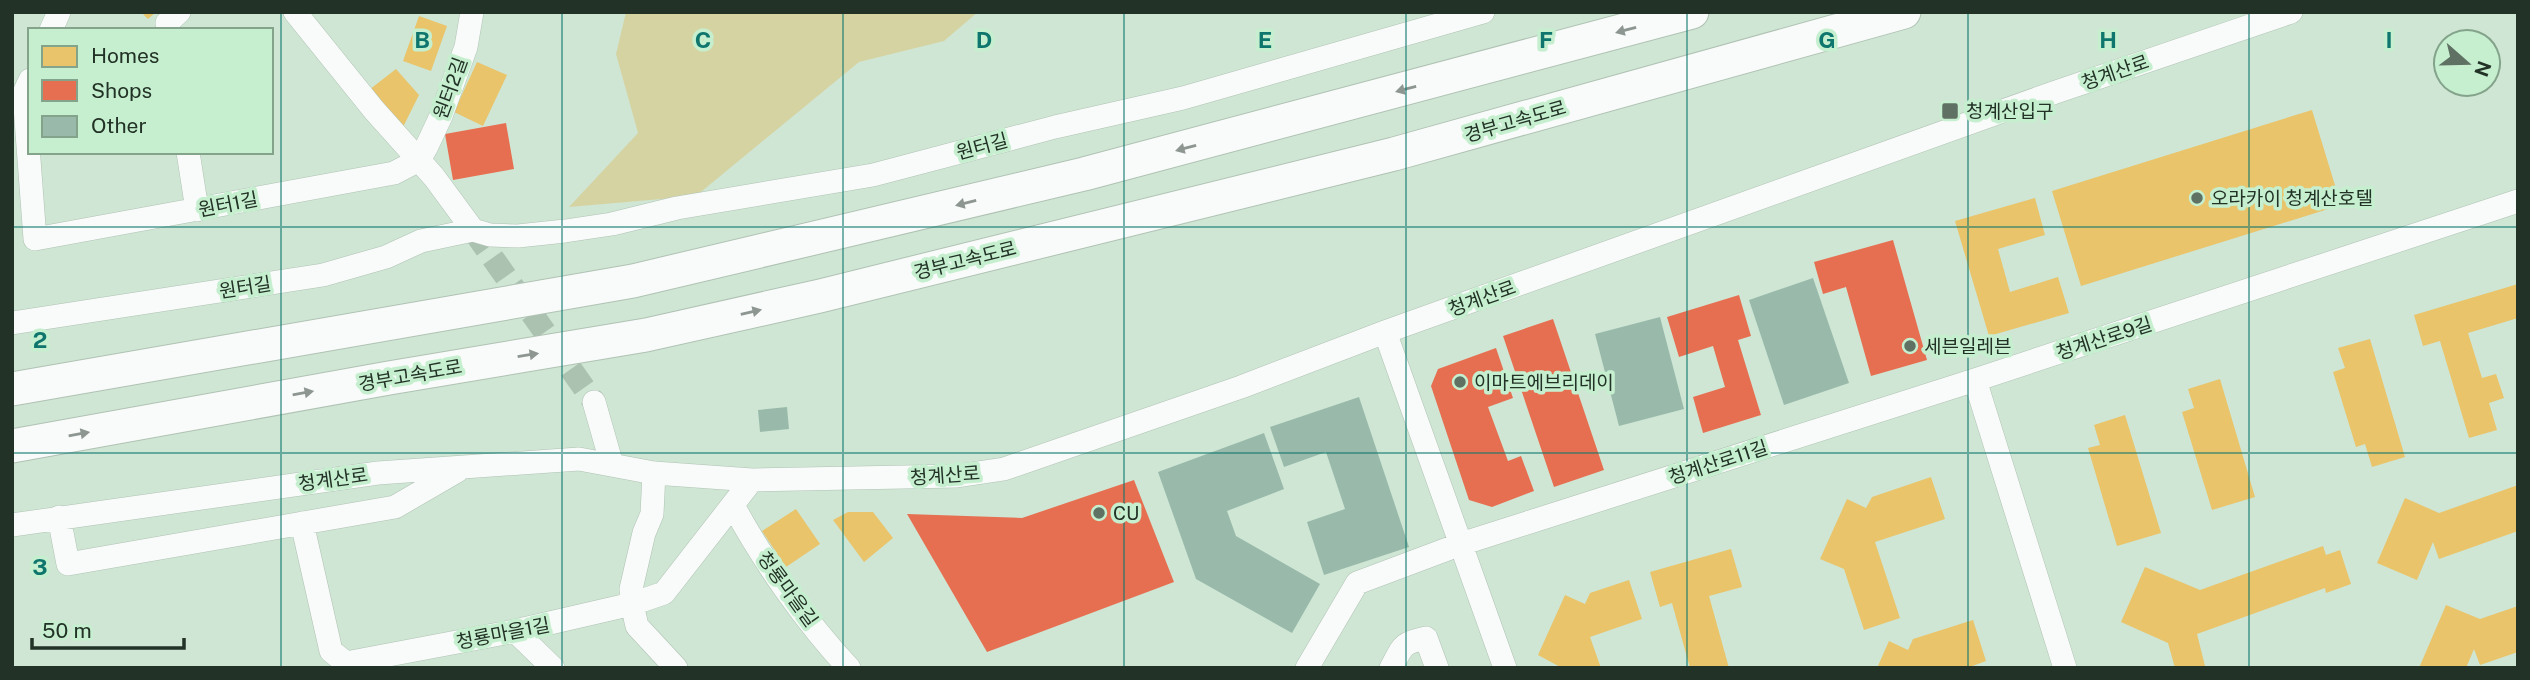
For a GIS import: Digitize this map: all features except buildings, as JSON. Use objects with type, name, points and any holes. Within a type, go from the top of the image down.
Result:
[{"type":"highway","points":[[12,389],[633,281],[1084,174],[1692,12]]},
{"type":"highway","name":"경부고속도로","points":[[12,446],[376,380],[646,335],[820,296],[1394,155],[1904,12]]},
{"type":"street","points":[[52,28],[59,12]]},
{"type":"street","points":[[168,28],[167,23],[179,12]]},
{"type":"street","points":[[295,12],[374,110],[434,177],[473,230]]},
{"type":"street","name":"원터2길","points":[[419,160],[441,116],[466,47],[472,12]]},
{"type":"street","name":"원터길","points":[[12,323],[323,275],[386,257],[421,241],[473,230],[518,236],[565,231],[612,224],[677,208],[873,175],[1055,127],[1183,98],[1483,12]]},
{"type":"street","name":"청계산로","points":[[12,525],[378,473],[579,459],[654,473],[752,480],[957,476],[1004,469],[1241,387],[1385,332],[2043,96],[2291,12]]},
{"type":"street","name":"원터1길","points":[[28,84],[24,93],[28,146]]},
{"type":"street","name":"원터1길","points":[[29,154],[35,239],[394,173],[419,160]]},
{"type":"street","points":[[188,154],[197,209]]},
{"type":"street","name":"청계산로9길","points":[[1975,380],[2518,201]]},
{"type":"street","points":[[1385,332],[1505,668]]},
{"type":"street","points":[[1975,380],[2065,668]]},
{"type":"street","name":"청계산로11길","points":[[1307,668],[1357,583],[1461,544],[1975,380]]},
{"type":"street","points":[[594,402],[612,465]]},
{"type":"street","points":[[59,517],[68,564],[395,507],[462,468]]},
{"type":"street","points":[[654,473],[652,514],[644,533],[633,578],[632,604],[637,626],[676,668]]},
{"type":"street","name":"청룡마을1길","points":[[302,523],[331,651],[346,663],[516,631],[632,604],[664,593],[752,480]]},
{"type":"street","name":"청룡마을길","points":[[733,505],[747,531],[792,595],[849,668]]},
{"type":"street","points":[[516,631],[553,668]]},
{"type":"street","points":[[1391,668],[1408,642],[1426,638],[1437,668]]},
{"type":"shaded area","points":[[626,12],[978,12],[944,41],[859,62],[696,196],[569,207],[638,133],[616,54]]},
{"type":"tunnel","points":[[473,230],[594,402]]},
{"type":"place","name":"청계산입구","points":[[1950,111]]},
{"type":"place","name":"오라카이 청계산호텔","points":[[2197,198]]},
{"type":"place","name":"세븐일레븐","points":[[1910,346]]},
{"type":"place","name":"이마트에브리데이","points":[[1460,382]]},
{"type":"place","name":"CU","points":[[1099,513]]}]
